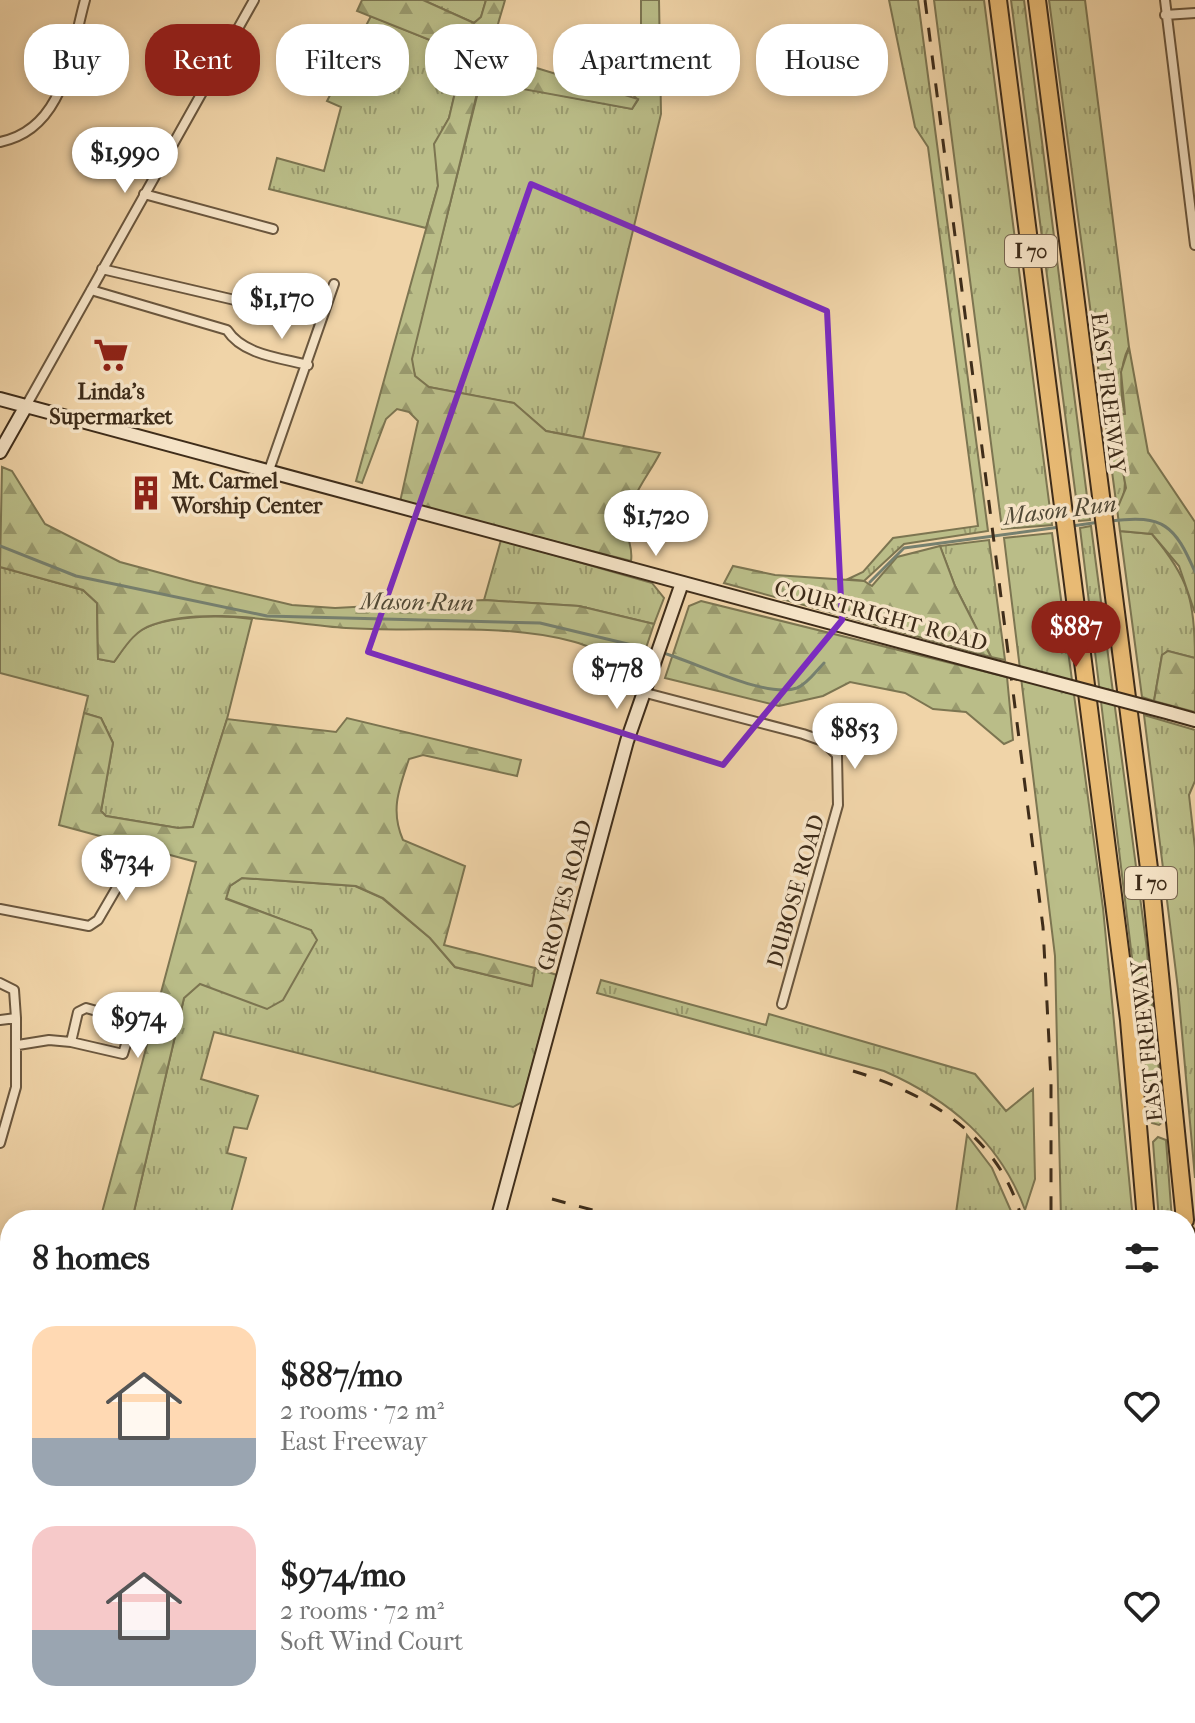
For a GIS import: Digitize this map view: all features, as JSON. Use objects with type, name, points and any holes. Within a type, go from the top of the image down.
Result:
[{"type":"highway","name":"EAST FREEWAY","points":[[998,0],[1129,1020],[1145,1210]]},
{"type":"highway","name":"EAST FREEWAY","points":[[1037,0],[1150,876],[1184,1210]]},
{"type":"street","points":[[4,141],[46,118],[58,97],[85,0]]},
{"type":"street","points":[[0,452],[254,0]]},
{"type":"street","points":[[1165,0],[1195,245]]},
{"type":"street","points":[[1165,15],[1195,13]]},
{"type":"street","points":[[144,194],[273,229]]},
{"type":"street","points":[[102,269],[239,301]]},
{"type":"street","points":[[268,473],[334,284]]},
{"type":"street","points":[[91,290],[227,330],[234,341],[248,349],[308,365]]},
{"type":"street","name":"COURTRIGHT ROAD","points":[[0,399],[1195,720]]},
{"type":"street","name":"GROVES ROAD","points":[[500,1210],[642,692],[682,583]]},
{"type":"street","name":"DUBOSE ROAD","points":[[642,692],[803,734],[823,741],[837,755],[838,805],[782,1004]]},
{"type":"street","points":[[0,909],[89,926],[98,920],[137,853]]},
{"type":"street","points":[[0,983],[14,990],[18,1045],[16,1087],[0,1143]]},
{"type":"street","points":[[18,1045],[49,1040],[71,1042],[119,1055],[125,1051],[131,1024],[125,1018],[86,1008],[78,1012],[71,1042]]},
{"type":"street","points":[[0,1020],[16,1018]]},
{"type":"highlighted area","points":[[531,184],[827,311],[842,620],[723,765],[368,652]]},
{"type":"green space","points":[[362,0],[423,0],[474,23],[481,17],[486,0],[505,0],[498,24],[425,24],[425,38],[409,32],[409,24],[390,24],[357,11]]},
{"type":"green space","points":[[423,0],[486,0],[481,17],[474,23]]},
{"type":"green space","points":[[641,0],[659,0],[659,24],[641,24]]},
{"type":"green space","points":[[889,0],[918,0],[988,531],[904,544],[864,581],[848,579],[863,572],[893,538],[978,526],[928,147],[915,127]]},
{"type":"green space","points":[[934,0],[984,0],[1052,525],[1002,529]]},
{"type":"green space","points":[[1011,0],[1024,0],[1090,520],[1079,521]]},
{"type":"green space","points":[[1049,0],[1085,0],[1129,347],[1121,380],[1125,414],[1118,415],[1117,427],[1125,487],[1117,509]]},
{"type":"green space","points":[[371,16],[391,24],[367,24]]},
{"type":"green space","points":[[409,31],[425,38],[425,96],[454,96],[449,118],[435,144],[438,186],[426,228],[269,189],[277,158],[324,171],[341,107],[327,101],[330,96],[409,96]]},
{"type":"green space","points":[[537,68],[553,73],[553,94],[537,92]]},
{"type":"green space","points":[[537,91],[632,109],[638,100],[634,96],[661,96],[661,114],[583,438],[546,431],[513,403],[428,387],[415,376],[411,359],[477,96],[537,96]]},
{"type":"green space","points":[[454,96],[476,96],[412,359],[415,376],[429,387],[514,403],[546,431],[660,453],[630,509],[627,530],[631,561],[400,502],[418,421],[409,412],[397,409],[386,419],[362,483],[356,481],[438,186],[434,144],[449,118]]},
{"type":"green space","points":[[561,96],[628,96],[638,99],[632,109]]},
{"type":"green space","points":[[1129,347],[1148,452],[1195,522],[1195,613],[1179,566],[1152,534],[1120,531],[1117,509],[1126,488],[1115,431],[1117,415],[1125,414],[1121,372]]},
{"type":"green space","points":[[2,467],[12,471],[45,524],[120,562],[194,582],[292,605],[335,608],[484,600],[579,606],[654,624],[640,666],[588,646],[543,635],[487,630],[346,628],[222,616],[197,616],[152,625],[135,635],[114,662],[98,659],[97,603],[83,590],[0,567]]},
{"type":"green space","points":[[1091,526],[1146,942],[1164,1121],[1159,1125],[1152,1123],[1080,528]]},
{"type":"green space","points":[[1120,531],[1152,534],[1182,578],[1191,605],[1195,658],[1168,651],[1162,655],[1154,701],[1142,697]]},
{"type":"green space","points":[[1052,533],[1103,908],[1132,1210],[1061,1210],[1055,956],[1004,538]]},
{"type":"green space","points":[[501,540],[652,583],[664,598],[654,624],[579,606],[484,600]]},
{"type":"green space","points":[[989,540],[1005,660],[991,657],[955,586],[940,546]]},
{"type":"green space","points":[[940,546],[955,586],[991,657],[724,583],[733,566],[775,575],[864,581],[872,586],[897,557]]},
{"type":"green space","points":[[0,567],[83,590],[97,603],[98,659],[114,662],[133,636],[157,624],[207,617],[252,619],[227,719],[193,827],[178,828],[106,816],[101,811],[113,743],[101,718],[84,713],[88,696],[0,673]]},
{"type":"green space","points":[[701,601],[1007,677],[1013,740],[1004,744],[966,712],[933,709],[905,693],[850,682],[823,696],[779,706],[665,678],[689,606]]},
{"type":"green space","points":[[1168,651],[1195,658],[1195,712],[1154,701],[1162,655]]},
{"type":"green space","points":[[84,713],[101,718],[113,743],[101,811],[106,816],[178,828],[193,827],[227,719],[336,732],[347,718],[521,760],[517,776],[423,755],[409,759],[399,790],[397,819],[403,840],[465,866],[444,945],[535,968],[532,986],[455,967],[430,938],[383,898],[356,886],[242,878],[230,886],[226,899],[311,930],[317,940],[283,1000],[267,1009],[200,984],[184,998],[134,1210],[103,1210],[196,862],[59,825]]},
{"type":"green space","points":[[1144,715],[1195,730],[1195,781],[1189,795],[1195,848],[1195,1178],[1178,989]]},
{"type":"green space","points":[[242,878],[355,886],[382,898],[430,938],[455,967],[531,986],[535,968],[557,975],[522,1102],[513,1107],[214,1032],[201,1079],[258,1096],[247,1129],[234,1127],[227,1153],[246,1158],[232,1210],[134,1210],[184,998],[199,984],[310,930],[225,898],[230,886]]},
{"type":"green space","points":[[601,980],[766,1025],[769,1014],[975,1074],[1006,1111],[1033,1089],[1035,1179],[1025,1210],[1002,1164],[987,1144],[951,1110],[908,1083],[884,1071],[597,993]]},
{"type":"green space","points":[[967,1135],[992,1168],[1011,1210],[956,1210]]},
{"type":"green space","points":[[1158,1137],[1166,1140],[1171,1210],[1158,1210],[1153,1142]]},
{"type":"waterway","name":"Mason Run","points":[[1111,521],[1144,520],[1165,527],[1181,544],[1195,572]]},
{"type":"waterway","name":"Mason Run","points":[[1072,526],[1100,522]]},
{"type":"waterway","name":"Mason Run","points":[[870,582],[904,548],[1060,527]]},
{"type":"waterway","name":"Mason Run","points":[[0,546],[76,576],[267,616],[540,623],[653,650]]},
{"type":"waterway","name":"Mason Run","points":[[660,652],[749,684],[783,690],[801,686],[824,663]]},
{"type":"railway","points":[[925,0],[1043,927],[1051,1080],[1051,1210]]},
{"type":"railway","points":[[853,1071],[909,1092],[958,1123],[979,1142],[997,1165],[1019,1210]]},
{"type":"railway","points":[[552,1199],[592,1210]]},
{"type":"place","name":"Linda's Supermarket","points":[[111,355]]},
{"type":"place","name":"Mt. Carmel Worship Center","points":[[146,493]]}]
